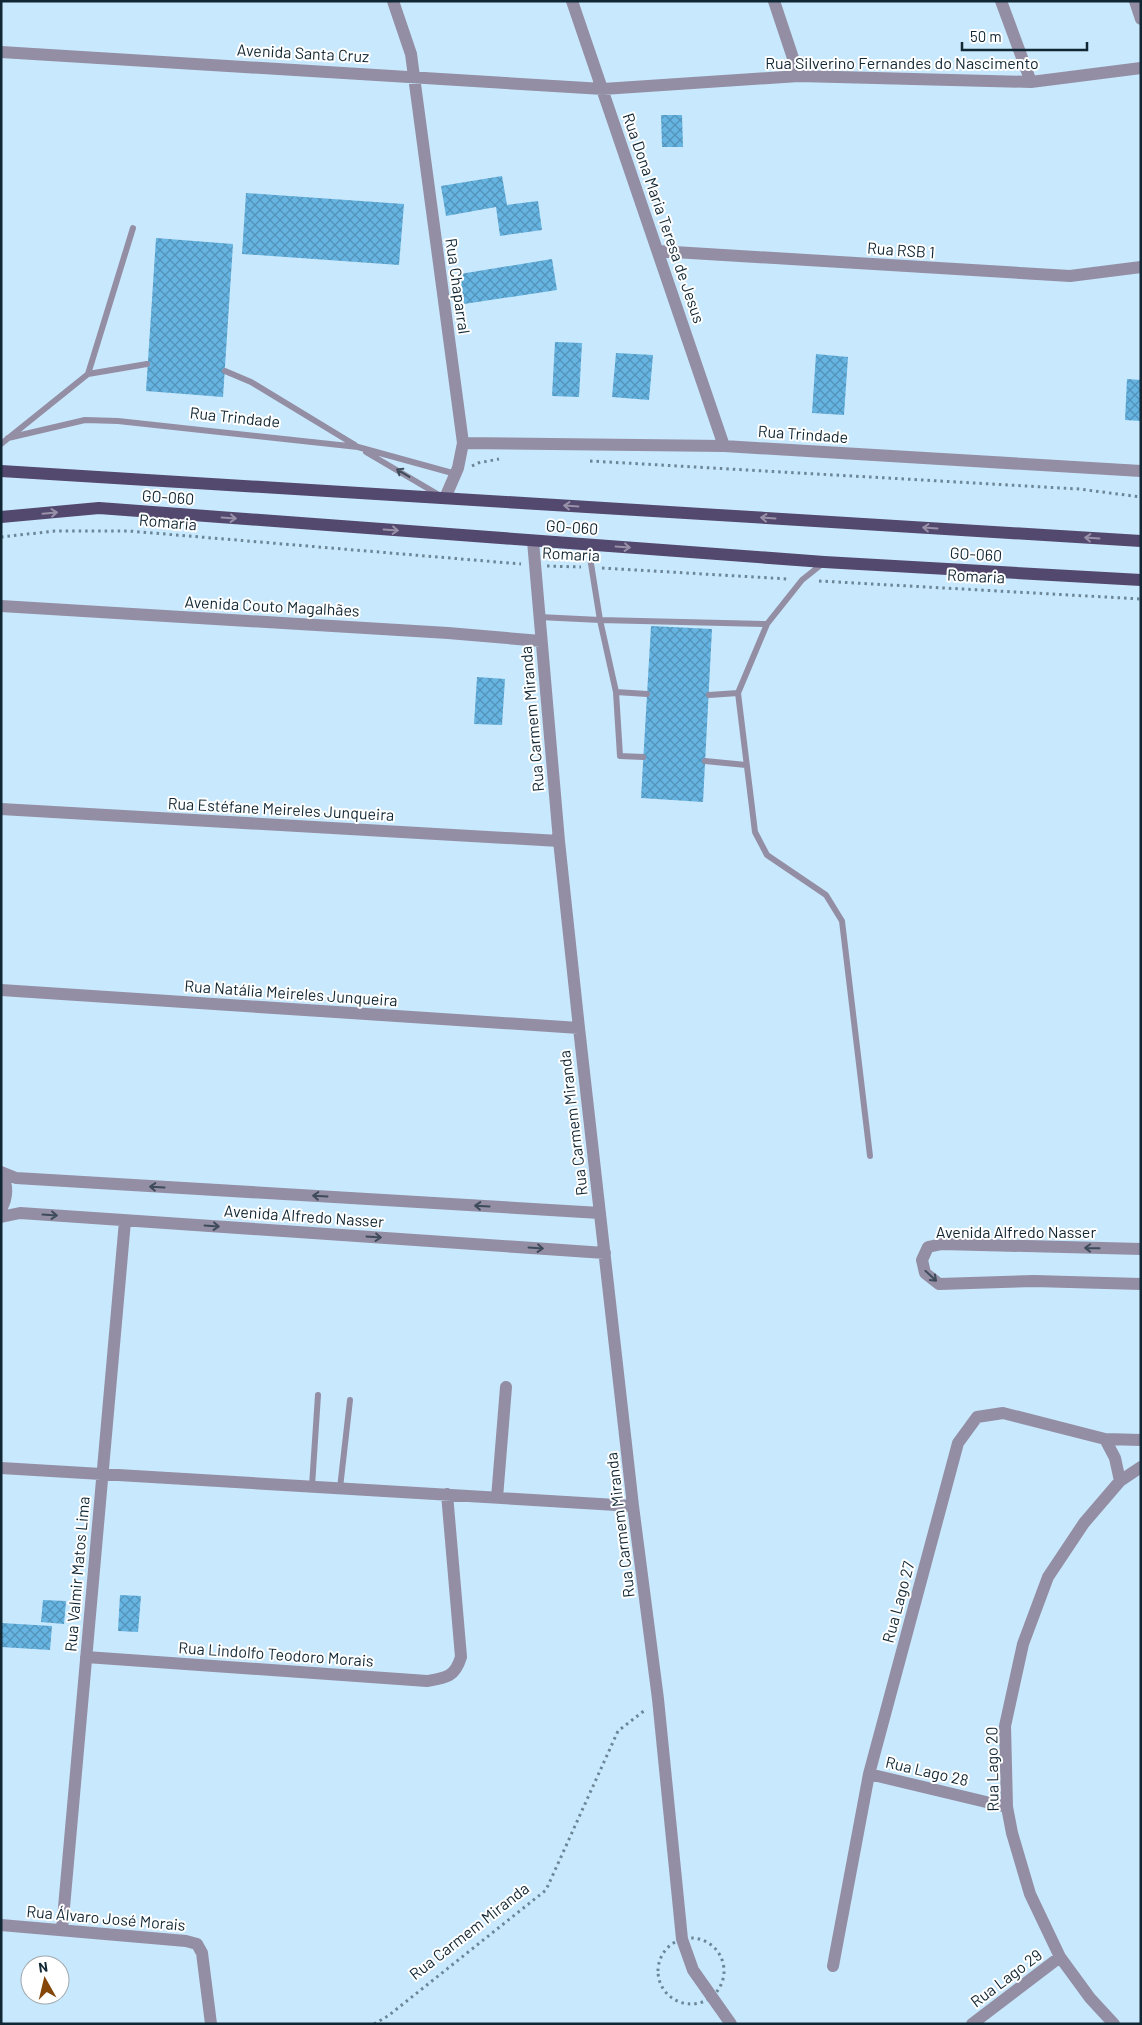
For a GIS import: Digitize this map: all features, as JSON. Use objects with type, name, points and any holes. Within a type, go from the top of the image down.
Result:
[{"type":"main road","name":"GO-060","points":[[1,471],[1141,541]]},
{"type":"main road","name":"GO-060","points":[[1,517],[99,508],[824,562],[1141,580]]},
{"type":"street","name":"Rua Chaparral","points":[[393,1],[411,54],[463,443],[456,474],[445,498]]},
{"type":"street","name":"Rua Dona Maria Teresa de Jesus","points":[[572,1],[724,446]]},
{"type":"street","points":[[774,1],[799,76]]},
{"type":"street","points":[[1001,1],[1031,82]]},
{"type":"street","points":[[1135,1],[1141,18]]},
{"type":"street","name":"Avenida Santa Cruz","points":[[1,52],[603,89]]},
{"type":"street","name":"Rua Silverino Fernandes do Nascimento","points":[[603,89],[799,76],[1031,82],[1141,68]]},
{"type":"street","name":"Rua RSB 1","points":[[658,251],[1070,276],[1141,267]]},
{"type":"street","name":"Rua Trindade","points":[[463,443],[724,446],[1141,471]]},
{"type":"street","name":"Rua Carmem Miranda","points":[[533,541],[559,841],[633,1506],[658,1699],[682,1939],[693,1970],[731,2024]]},
{"type":"street","name":"Avenida Couto Magalhães","points":[[1,606],[448,633],[541,641]]},
{"type":"street","name":"Rua Estéfane Meireles Junqueira","points":[[1,809],[559,841]]},
{"type":"street","name":"Rua Natália Meireles Junqueira","points":[[1,990],[579,1028]]},
{"type":"street","points":[[1,1172],[7,1188],[6,1201],[1,1209]]},
{"type":"street","name":"Avenida Alfredo Nasser","points":[[1,1172],[16,1178],[600,1213]]},
{"type":"street","name":"Avenida Alfredo Nasser","points":[[1,1217],[20,1213],[605,1253]]},
{"type":"street","name":"Rua Valmir Matos Lima","points":[[62,1930],[125,1220]]},
{"type":"street","name":"Avenida Alfredo Nasser","points":[[1141,1249],[942,1244],[928,1248],[922,1260],[925,1273],[939,1284],[1034,1281],[1141,1284]]},
{"type":"street","points":[[497,1498],[506,1387]]},
{"type":"street","name":"Rua Lago 27","points":[[833,1966],[869,1774],[958,1443],[977,1417],[1003,1413],[1105,1439],[1141,1440]]},
{"type":"street","points":[[1105,1439],[1114,1458],[1120,1481]]},
{"type":"street","name":"Rua Lago 20","points":[[1114,2024],[1090,1998],[1060,1958],[1030,1894],[1012,1834],[1007,1807],[1005,1726],[1023,1644],[1048,1577],[1084,1523],[1120,1481],[1141,1466]]},
{"type":"street","points":[[1,1468],[633,1506]]},
{"type":"street","name":"Rua Lindolfo Teodoro Morais","points":[[86,1657],[427,1682],[452,1675],[458,1667],[461,1657],[447,1494]]},
{"type":"street","name":"Rua Lago 28","points":[[869,1774],[1007,1807]]},
{"type":"street","name":"Rua Álvaro José Morais","points":[[1,1925],[186,1941],[196,1944],[202,1953],[211,2024]]},
{"type":"street","name":"Rua Lago 29","points":[[972,2024],[1060,1958]]},
{"type":"lane","points":[[88,374],[133,228]]},
{"type":"lane","points":[[1,444],[88,374],[147,364]]},
{"type":"lane","points":[[225,371],[251,382],[445,498]]},
{"type":"lane","name":"Rua Trindade","points":[[8,438],[85,420],[118,420],[358,447],[456,474]]},
{"type":"lane","points":[[588,545],[600,620],[616,692],[620,756],[643,757]]},
{"type":"lane","points":[[824,562],[802,580],[767,624],[738,693],[755,832],[766,855],[826,895],[842,921],[870,1156]]},
{"type":"lane","points":[[539,617],[767,624]]},
{"type":"lane","points":[[616,692],[647,694]]},
{"type":"lane","points":[[709,695],[738,693]]},
{"type":"lane","points":[[705,761],[746,765]]},
{"type":"lane","points":[[312,1486],[318,1395]]},
{"type":"lane","points":[[340,1488],[350,1400]]},
{"type":"path","points":[[456,474],[478,463],[506,458]]},
{"type":"path","points":[[581,460],[1079,489],[1141,497]]},
{"type":"path","name":"Romaria","points":[[1,536],[55,531],[129,531],[535,565],[1141,598]]},
{"type":"path","name":"Rua Carmem Miranda","points":[[374,2024],[388,2016],[546,1890],[618,1731],[658,1699]]},
{"type":"path","points":[[696,1938],[712,1945],[720,1953],[724,1970],[723,1981],[711,1997],[701,2002],[691,2004],[680,2002],[666,1992],[660,1980],[658,1969],[662,1954],[671,1944],[682,1939],[696,1938]]},
{"type":"building","points":[[661,115],[682,115],[683,147],[662,147]]},
{"type":"building","points":[[502,176],[507,205],[538,201],[542,230],[500,236],[496,207],[446,216],[441,186]]},
{"type":"building","points":[[246,193],[404,204],[399,265],[242,254]]},
{"type":"building","points":[[156,238],[233,244],[223,397],[146,391]]},
{"type":"building","points":[[552,259],[557,290],[464,304],[460,274]]},
{"type":"building","points":[[555,342],[582,343],[579,397],[552,396]]},
{"type":"building","points":[[616,353],[653,355],[649,400],[612,397]]},
{"type":"building","points":[[816,354],[848,357],[844,415],[812,413]]},
{"type":"building","points":[[1127,379],[1141,380],[1141,421],[1125,420]]},
{"type":"building","points":[[651,626],[712,629],[703,802],[641,798]]},
{"type":"building","points":[[477,677],[505,679],[502,725],[474,724]]},
{"type":"building","points":[[120,1595],[141,1596],[138,1632],[118,1631]]},
{"type":"building","points":[[43,1600],[66,1601],[64,1624],[41,1622]]},
{"type":"building","points":[[1,1623],[52,1626],[50,1650],[1,1647]]}]
